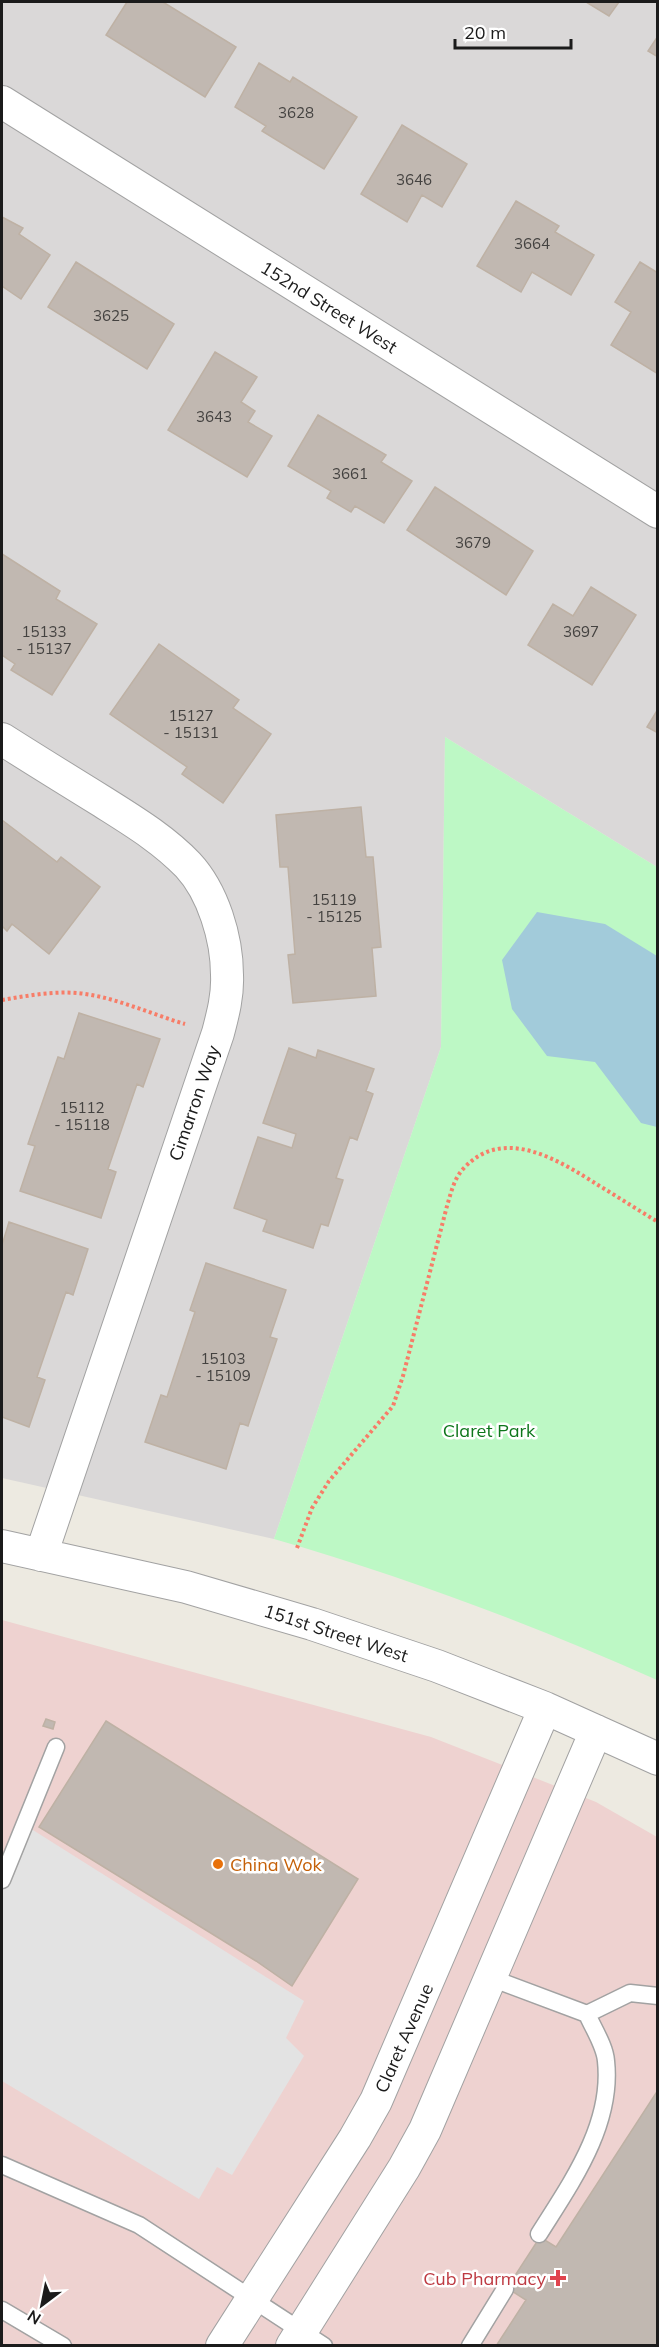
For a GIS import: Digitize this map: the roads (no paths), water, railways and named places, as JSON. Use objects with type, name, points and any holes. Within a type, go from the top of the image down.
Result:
[{"type":"street","name":"152nd Street West","points":[[2,102],[657,512]]},
{"type":"street","name":"Cimarron Way","points":[[2,740],[144,828],[189,866],[205,890],[217,918],[225,946],[227,984],[218,1034],[41,1555]]},
{"type":"street","name":"151st Street West","points":[[2,1546],[186,1587],[312,1624],[437,1666],[545,1708],[657,1759]]},
{"type":"street","name":"Claret Avenue","points":[[222,2346],[355,2138],[376,2101],[545,1708]]},
{"type":"street","points":[[306,2341],[425,2130],[596,1731]]},
{"type":"lane","points":[[2,1880],[56,1747]]},
{"type":"lane","points":[[491,1978],[587,2014],[630,1993],[657,1996]]},
{"type":"lane","points":[[539,2234],[577,2173],[604,2108],[606,2060],[587,2014]]},
{"type":"lane","points":[[2,2165],[139,2225],[250,2299],[306,2341]]},
{"type":"lane","points":[[470,2346],[505,2289]]},
{"type":"lane","points":[[2,2310],[63,2346]]},
{"type":"water","points":[[537,912],[605,924],[657,956],[657,1127],[641,1123],[595,1062],[547,1056],[512,1009],[502,960]]},
{"type":"place","name":"China Wok","points":[[218,1864]]},
{"type":"place","name":"Cub Pharmacy","points":[[558,2278]]},
{"type":"park label","name":"Claret Park","points":[[489,1430]]}]
